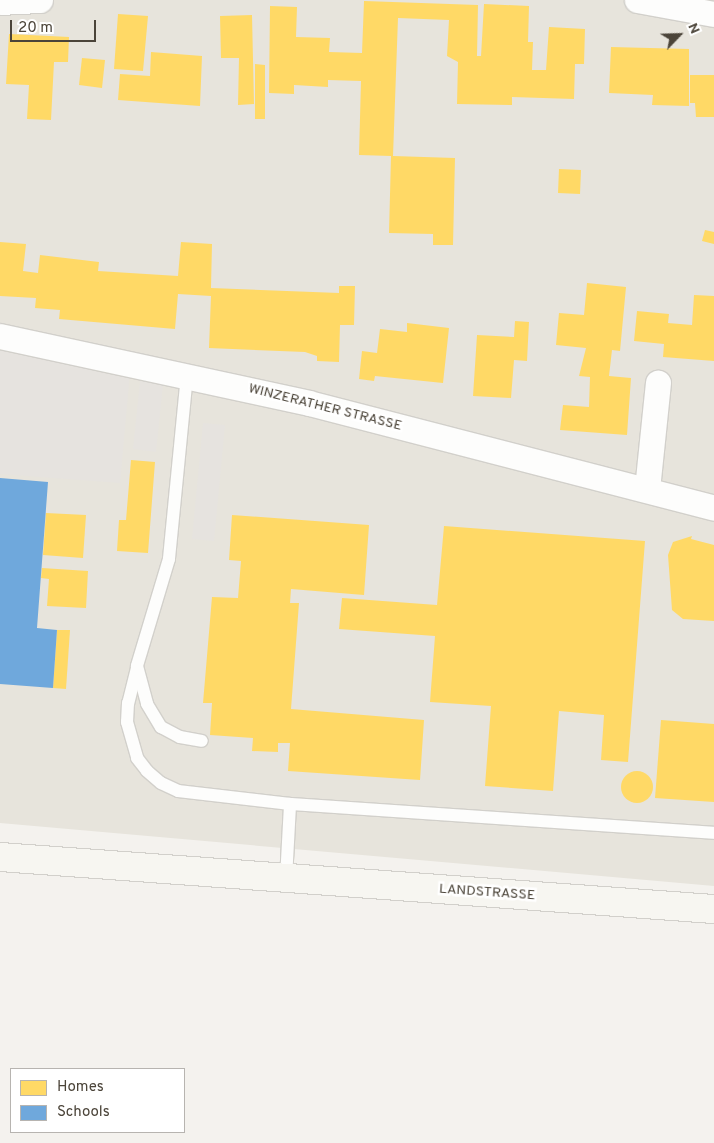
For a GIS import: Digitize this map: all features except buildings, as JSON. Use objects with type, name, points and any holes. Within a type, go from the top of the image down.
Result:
[{"type":"street","points":[[0,2],[40,0]]},
{"type":"street","points":[[638,0],[714,14]]},
{"type":"street","name":"WINZERATHER STRASSE","points":[[0,336],[187,375],[647,489],[714,508]]},
{"type":"street","points":[[647,489],[658,383]]},
{"type":"street","name":"LANDSTRASSE","points":[[0,858],[714,910]]},
{"type":"lane","points":[[187,375],[169,559],[128,703],[127,722],[137,758],[147,771],[161,783],[178,791],[290,804],[714,833]]},
{"type":"lane","points":[[137,666],[147,704],[161,727],[180,737],[202,741]]},
{"type":"lane","points":[[273,878],[290,804]]},
{"type":"shaded area","points":[[0,0],[714,0],[714,886],[0,823]]},
{"type":"shaded area","points":[[0,350],[130,372],[120,483],[0,474]]},
{"type":"shaded area","points":[[141,372],[164,375],[156,452],[133,449]]},
{"type":"shaded area","points":[[203,423],[225,425],[214,541],[192,539]]}]
